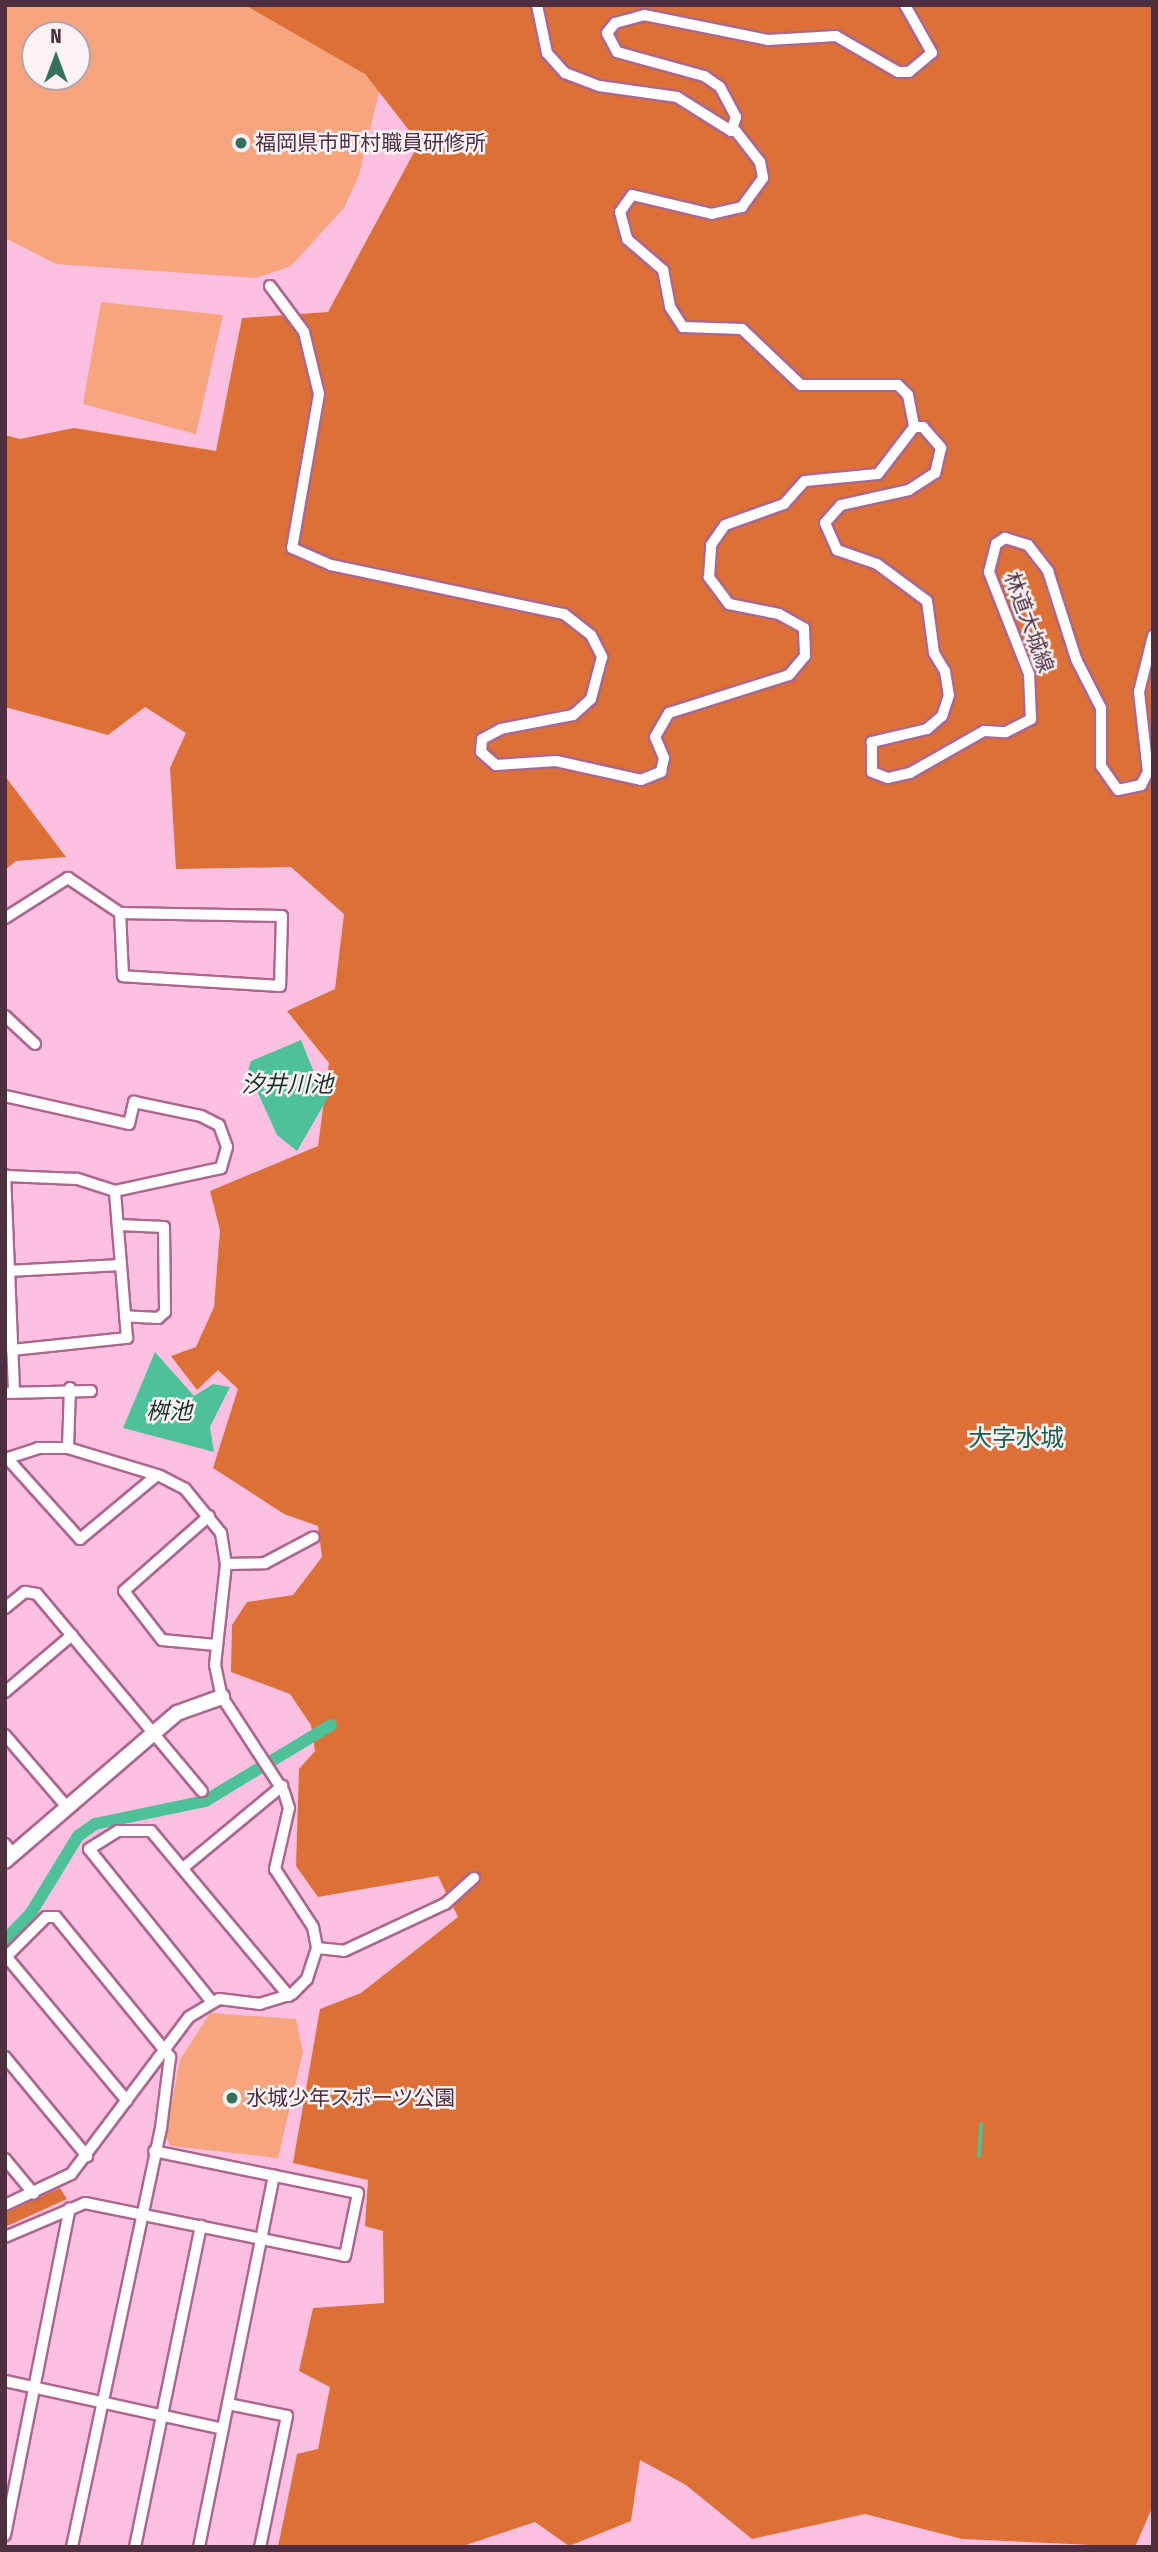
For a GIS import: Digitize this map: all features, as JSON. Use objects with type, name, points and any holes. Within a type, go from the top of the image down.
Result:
[{"type":"street","points":[[537,5],[547,53],[565,73],[599,86],[677,97],[701,106],[718,126],[735,130]]},
{"type":"street","points":[[270,286],[308,341],[319,394],[292,548],[331,565],[575,620],[602,657],[591,699],[573,715],[501,729],[482,739],[481,752],[496,765],[556,761],[641,780],[661,772],[664,758],[655,737],[669,713],[773,682],[805,656],[804,628],[792,619],[745,611],[718,593],[709,577],[711,545],[725,525],[784,504],[805,481],[878,474],[914,427],[908,395],[898,385],[801,385],[742,329],[683,327],[670,307],[663,270],[627,239],[620,212],[632,195],[712,214],[741,207],[763,178],[760,162],[735,130],[720,87],[704,76],[617,52],[607,33],[615,23],[644,15],[768,40],[836,36],[898,72],[909,72],[932,53],[905,5]]},
{"type":"street","name":"林道大城線","points":[[914,427],[923,427],[940,448],[935,473],[909,490],[841,505],[825,523],[838,550],[877,564],[927,601],[934,653],[945,670],[950,695],[942,716],[927,729],[872,742],[872,772],[888,778],[910,774],[984,731],[1006,732],[1031,719],[1029,674],[989,572],[996,544],[1005,538],[1028,545],[1052,580],[1076,659],[1101,708],[1101,766],[1118,790],[1141,785],[1148,772],[1139,692],[1153,636]]},
{"type":"street","points":[[5,918],[68,878],[120,914],[282,916],[281,986],[123,976],[120,914]]},
{"type":"street","points":[[5,1016],[36,1044]]},
{"type":"street","points":[[5,1096],[129,1124],[134,1102],[219,1125],[227,1147],[220,1168],[115,1191],[77,1179],[6,1175],[12,1350],[9,1391],[70,1388],[91,1391]]},
{"type":"street","points":[[12,1350],[124,1342],[125,1316],[115,1191]]},
{"type":"street","points":[[119,1225],[164,1227],[165,1312],[158,1318],[125,1316]]},
{"type":"street","points":[[8,1271],[121,1265]]},
{"type":"street","points":[[68,1448],[70,1388]]},
{"type":"street","points":[[5,2205],[34,2194],[71,2174],[189,2017],[212,2002],[260,2004],[289,1996],[307,1979],[317,1948],[313,1927],[275,1868],[289,1808],[282,1786],[222,1696],[216,1645],[226,1564],[220,1533],[185,1489],[157,1475],[68,1448],[38,1448],[6,1459],[80,1539],[157,1475]]},
{"type":"street","points":[[209,1516],[124,1591],[162,1640],[216,1645]]},
{"type":"street","points":[[226,1564],[265,1563],[314,1537]]},
{"type":"street","points":[[5,1608],[31,1591],[72,1635],[202,1791]]},
{"type":"street","points":[[5,1692],[72,1635]]},
{"type":"street","points":[[8,1853],[177,1713],[222,1696]]},
{"type":"street","points":[[5,1735],[66,1806]]},
{"type":"street","points":[[183,1868],[282,1786]]},
{"type":"street","points":[[212,2002],[88,1852],[118,1831],[147,1829],[183,1868],[289,1996]]},
{"type":"street","points":[[317,1948],[344,1951],[445,1904],[474,1878]]},
{"type":"street","points":[[72,2547],[171,2067],[167,2046],[57,1917],[46,1917],[6,1955],[127,2101]]},
{"type":"street","points":[[5,2057],[87,2156]]},
{"type":"street","points":[[5,2237],[85,2203],[345,2256],[358,2193],[154,2151]]},
{"type":"street","points":[[5,2159],[34,2194]]},
{"type":"street","points":[[199,2547],[274,2176]]},
{"type":"street","points":[[5,2535],[70,2208]]},
{"type":"street","points":[[135,2547],[201,2226]]},
{"type":"street","points":[[5,2381],[223,2429]]},
{"type":"street","points":[[228,2404],[287,2416],[260,2547]]},
{"type":"shaded area","points":[[5,5],[400,5],[359,175],[344,208],[291,266],[256,278],[56,264],[5,238]]},
{"type":"shaded area","points":[[245,5],[1153,5],[1153,2506],[1135,2547],[962,2539],[865,2514],[752,2539],[686,2485],[640,2460],[631,2521],[569,2546],[535,2522],[460,2547],[278,2547],[297,2454],[318,2449],[330,2387],[299,2371],[313,2308],[384,2303],[383,2231],[365,2226],[368,2180],[293,2163],[320,2009],[361,1993],[458,1917],[438,1876],[318,1897],[296,1866],[299,1769],[315,1751],[311,1725],[290,1694],[231,1672],[232,1625],[247,1602],[293,1595],[322,1557],[318,1526],[284,1514],[213,1468],[238,1389],[218,1370],[197,1390],[171,1356],[196,1347],[214,1307],[220,1230],[210,1191],[318,1146],[329,1063],[287,1011],[335,989],[344,914],[291,867],[176,869],[170,768],[186,733],[145,707],[108,735],[5,707],[5,435],[20,439],[74,428],[216,451],[242,318],[328,312],[419,143],[365,74]]},
{"type":"shaded area","points":[[101,302],[223,315],[196,434],[83,404]]},
{"type":"shaded area","points":[[5,776],[66,857],[16,861],[5,870]]},
{"type":"shaded area","name":"水城少年スポーツ公園","points":[[210,2013],[296,2019],[303,2052],[278,2158],[171,2146],[165,2136],[180,2060]]},
{"type":"shaded area","points":[[60,2188],[67,2199],[5,2227],[5,2213]]},
{"type":"water","name":"汐井川池","points":[[301,1040],[320,1087],[330,1094],[297,1151],[277,1135],[248,1071],[251,1061]]},
{"type":"water","name":"桝池","points":[[155,1352],[194,1396],[213,1384],[230,1387],[210,1427],[214,1452],[123,1428]]},
{"type":"waterway","points":[[5,1940],[31,1913],[78,1836],[95,1824],[205,1801],[331,1725]]},
{"type":"waterway","points":[[979,2156],[981,2125]]},
{"type":"place","name":"福岡県市町村職員研修所","points":[[241,143]]},
{"type":"place","name":"水城少年スポーツ公園","points":[[232,2098]]},
{"type":"district","name":"大字水城","points":[[1016,1439]]}]
